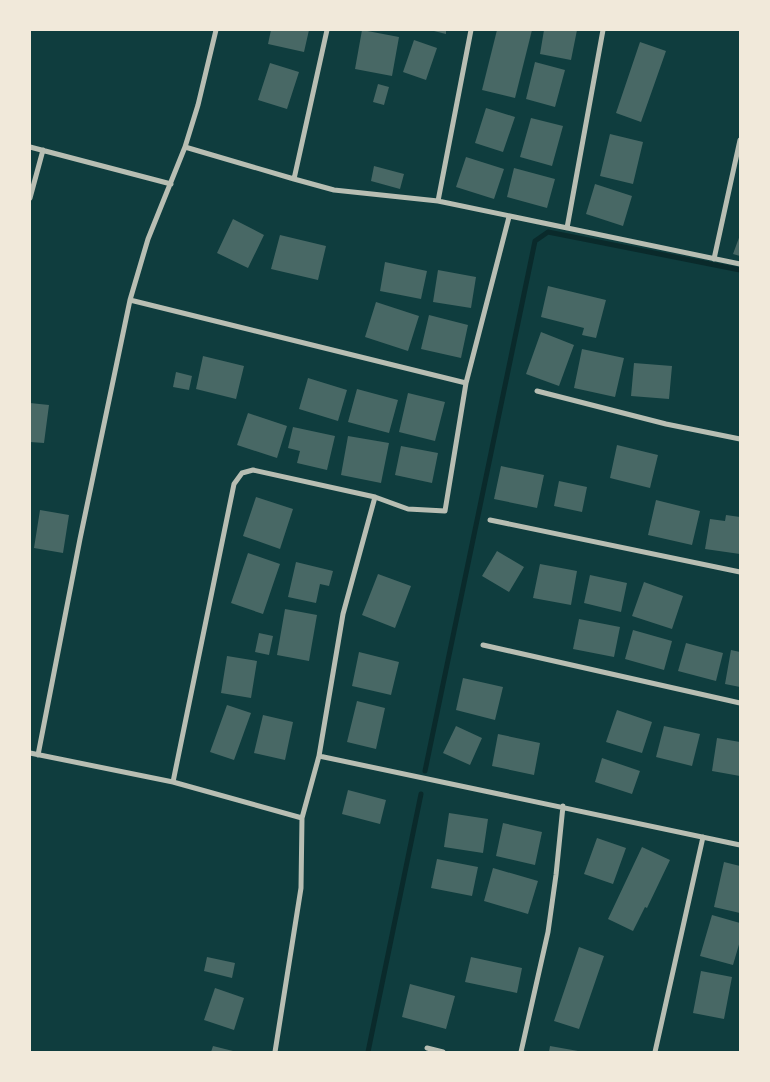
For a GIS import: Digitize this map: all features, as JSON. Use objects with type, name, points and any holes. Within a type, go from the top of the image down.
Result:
[{"type":"street","points":[[38,754],[78,549],[130,300],[148,239],[185,147],[198,106],[216,30]]},
{"type":"street","points":[[294,179],[327,30]]},
{"type":"street","points":[[438,201],[472,30]]},
{"type":"street","points":[[567,228],[603,30]]},
{"type":"street","points":[[714,259],[740,140]]},
{"type":"street","points":[[30,147],[170,184]]},
{"type":"street","points":[[185,147],[334,190],[438,201],[740,264]]},
{"type":"street","points":[[30,198],[43,150]]},
{"type":"street","points":[[173,782],[234,484],[242,473],[252,470],[375,497],[408,509],[445,511],[466,383],[509,217]]},
{"type":"street","points":[[130,300],[466,383]]},
{"type":"street","points":[[537,391],[666,424],[740,439]]},
{"type":"street","points":[[275,1052],[301,888],[302,818],[319,756],[343,614],[375,497]]},
{"type":"street","points":[[490,520],[740,572]]},
{"type":"street","points":[[483,645],[740,703]]},
{"type":"street","points":[[30,753],[173,782],[302,818]]},
{"type":"street","points":[[319,756],[740,844]]},
{"type":"street","points":[[521,1052],[548,932],[563,806]]},
{"type":"street","points":[[655,1052],[703,837]]},
{"type":"street","points":[[427,1048],[443,1052]]},
{"type":"building","points":[[271,30],[309,30],[304,52],[268,44]]},
{"type":"building","points":[[362,30],[399,37],[392,76],[355,69]]},
{"type":"building","points":[[430,30],[446,30],[446,34]]},
{"type":"building","points":[[497,30],[532,30],[515,98],[482,90]]},
{"type":"building","points":[[544,30],[577,30],[571,60],[540,54]]},
{"type":"building","points":[[414,40],[437,48],[426,80],[403,72]]},
{"type":"building","points":[[640,42],[666,51],[641,122],[616,113]]},
{"type":"building","points":[[535,62],[565,70],[555,107],[526,99]]},
{"type":"building","points":[[270,63],[299,72],[287,109],[258,100]]},
{"type":"building","points":[[378,84],[389,87],[384,105],[373,102]]},
{"type":"building","points":[[486,108],[515,117],[503,152],[475,143]]},
{"type":"building","points":[[531,118],[563,126],[552,166],[520,157]]},
{"type":"building","points":[[610,134],[643,142],[633,184],[600,176]]},
{"type":"building","points":[[466,157],[504,169],[494,199],[456,187]]},
{"type":"building","points":[[374,166],[404,174],[400,189],[371,181]]},
{"type":"building","points":[[514,168],[555,179],[547,208],[507,197]]},
{"type":"building","points":[[595,184],[632,196],[623,226],[586,214]]},
{"type":"building","points":[[233,219],[264,235],[248,268],[217,253]]},
{"type":"building","points":[[280,235],[326,246],[318,280],[271,269]]},
{"type":"building","points":[[740,235],[740,256],[733,254]]},
{"type":"building","points":[[385,262],[427,271],[421,299],[380,291]]},
{"type":"building","points":[[438,270],[476,277],[471,308],[433,302]]},
{"type":"building","points":[[548,286],[606,300],[596,338],[582,335],[584,328],[541,317]]},
{"type":"building","points":[[376,302],[419,316],[408,351],[365,337]]},
{"type":"building","points":[[429,315],[468,325],[461,358],[421,349]]},
{"type":"building","points":[[541,332],[574,345],[559,386],[526,374]]},
{"type":"building","points":[[582,349],[624,358],[615,397],[574,388]]},
{"type":"building","points":[[203,356],[244,366],[236,399],[196,389]]},
{"type":"building","points":[[634,363],[672,366],[669,399],[631,396]]},
{"type":"building","points":[[176,372],[192,376],[189,390],[173,387]]},
{"type":"building","points":[[308,378],[347,390],[338,421],[299,409]]},
{"type":"building","points":[[357,389],[398,400],[389,433],[348,422]]},
{"type":"building","points":[[408,393],[445,402],[435,441],[399,432]]},
{"type":"building","points":[[30,403],[49,405],[44,443],[30,442]]},
{"type":"building","points":[[248,413],[287,426],[277,458],[237,445]]},
{"type":"building","points":[[293,427],[335,436],[327,470],[297,463],[300,451],[288,448]]},
{"type":"building","points":[[348,436],[389,443],[381,483],[341,475]]},
{"type":"building","points":[[617,445],[658,455],[650,488],[610,478]]},
{"type":"building","points":[[401,446],[438,453],[432,483],[395,475]]},
{"type":"building","points":[[501,466],[544,475],[537,508],[494,499]]},
{"type":"building","points":[[559,481],[587,487],[582,512],[554,506]]},
{"type":"building","points":[[256,497],[293,509],[280,549],[243,536]]},
{"type":"building","points":[[656,500],[700,511],[692,545],[648,535]]},
{"type":"building","points":[[40,510],[69,515],[63,553],[34,548]]},
{"type":"building","points":[[726,515],[740,517],[740,554],[705,549],[710,519],[725,521]]},
{"type":"building","points":[[497,551],[524,567],[509,592],[482,576]]},
{"type":"building","points":[[248,553],[280,564],[263,614],[231,603]]},
{"type":"building","points":[[296,562],[333,571],[329,586],[320,584],[316,603],[288,597]]},
{"type":"building","points":[[540,564],[577,571],[571,605],[533,598]]},
{"type":"building","points":[[378,574],[411,586],[395,628],[362,615]]},
{"type":"building","points":[[590,575],[627,583],[621,612],[584,603]]},
{"type":"building","points":[[644,582],[683,596],[672,629],[632,616]]},
{"type":"building","points":[[285,609],[317,615],[309,661],[277,655]]},
{"type":"building","points":[[579,619],[620,627],[614,657],[573,649]]},
{"type":"building","points":[[633,630],[672,641],[664,670],[625,659]]},
{"type":"building","points":[[259,633],[273,636],[269,655],[255,652]]},
{"type":"building","points":[[686,643],[723,653],[716,681],[678,671]]},
{"type":"building","points":[[731,650],[740,652],[740,687],[725,684]]},
{"type":"building","points":[[359,652],[399,662],[391,695],[352,686]]},
{"type":"building","points":[[227,656],[257,661],[251,698],[221,693]]},
{"type":"building","points":[[463,678],[503,687],[495,720],[456,710]]},
{"type":"building","points":[[357,701],[385,708],[376,749],[347,742]]},
{"type":"building","points":[[227,705],[251,713],[234,760],[210,752]]},
{"type":"building","points":[[617,710],[652,722],[642,753],[606,742]]},
{"type":"building","points":[[263,715],[293,722],[285,760],[254,753]]},
{"type":"building","points":[[456,726],[482,738],[470,765],[443,753]]},
{"type":"building","points":[[664,726],[700,734],[692,766],[656,757]]},
{"type":"building","points":[[498,734],[540,743],[534,775],[492,766]]},
{"type":"building","points":[[717,738],[740,742],[740,776],[712,771]]},
{"type":"building","points":[[602,758],[640,771],[632,794],[595,782]]},
{"type":"building","points":[[348,790],[386,800],[380,824],[342,814]]},
{"type":"building","points":[[449,813],[488,819],[483,853],[444,847]]},
{"type":"building","points":[[503,823],[542,832],[535,865],[496,856]]},
{"type":"building","points":[[597,838],[626,848],[613,884],[584,874]]},
{"type":"building","points":[[642,847],[670,860],[647,908],[645,907],[633,931],[608,919]]},
{"type":"building","points":[[437,859],[478,867],[472,896],[431,888]]},
{"type":"building","points":[[724,862],[740,866],[740,913],[714,907]]},
{"type":"building","points":[[493,868],[538,881],[528,914],[484,901]]},
{"type":"building","points":[[712,915],[740,923],[740,941],[733,965],[700,956]]},
{"type":"building","points":[[579,947],[604,956],[579,1029],[554,1021]]},
{"type":"building","points":[[207,957],[235,963],[232,978],[204,971]]},
{"type":"building","points":[[471,957],[522,968],[517,993],[465,982]]},
{"type":"building","points":[[701,971],[732,977],[724,1019],[693,1013]]},
{"type":"building","points":[[410,984],[455,996],[446,1029],[402,1017]]},
{"type":"building","points":[[215,988],[244,998],[234,1030],[204,1020]]},
{"type":"building","points":[[213,1046],[233,1051],[211,1052]]},
{"type":"building","points":[[550,1046],[578,1051],[578,1052],[549,1052]]},
{"type":"waterway","points":[[425,771],[535,241],[548,232],[740,270]]},
{"type":"waterway","points":[[368,1052],[421,794]]}]
